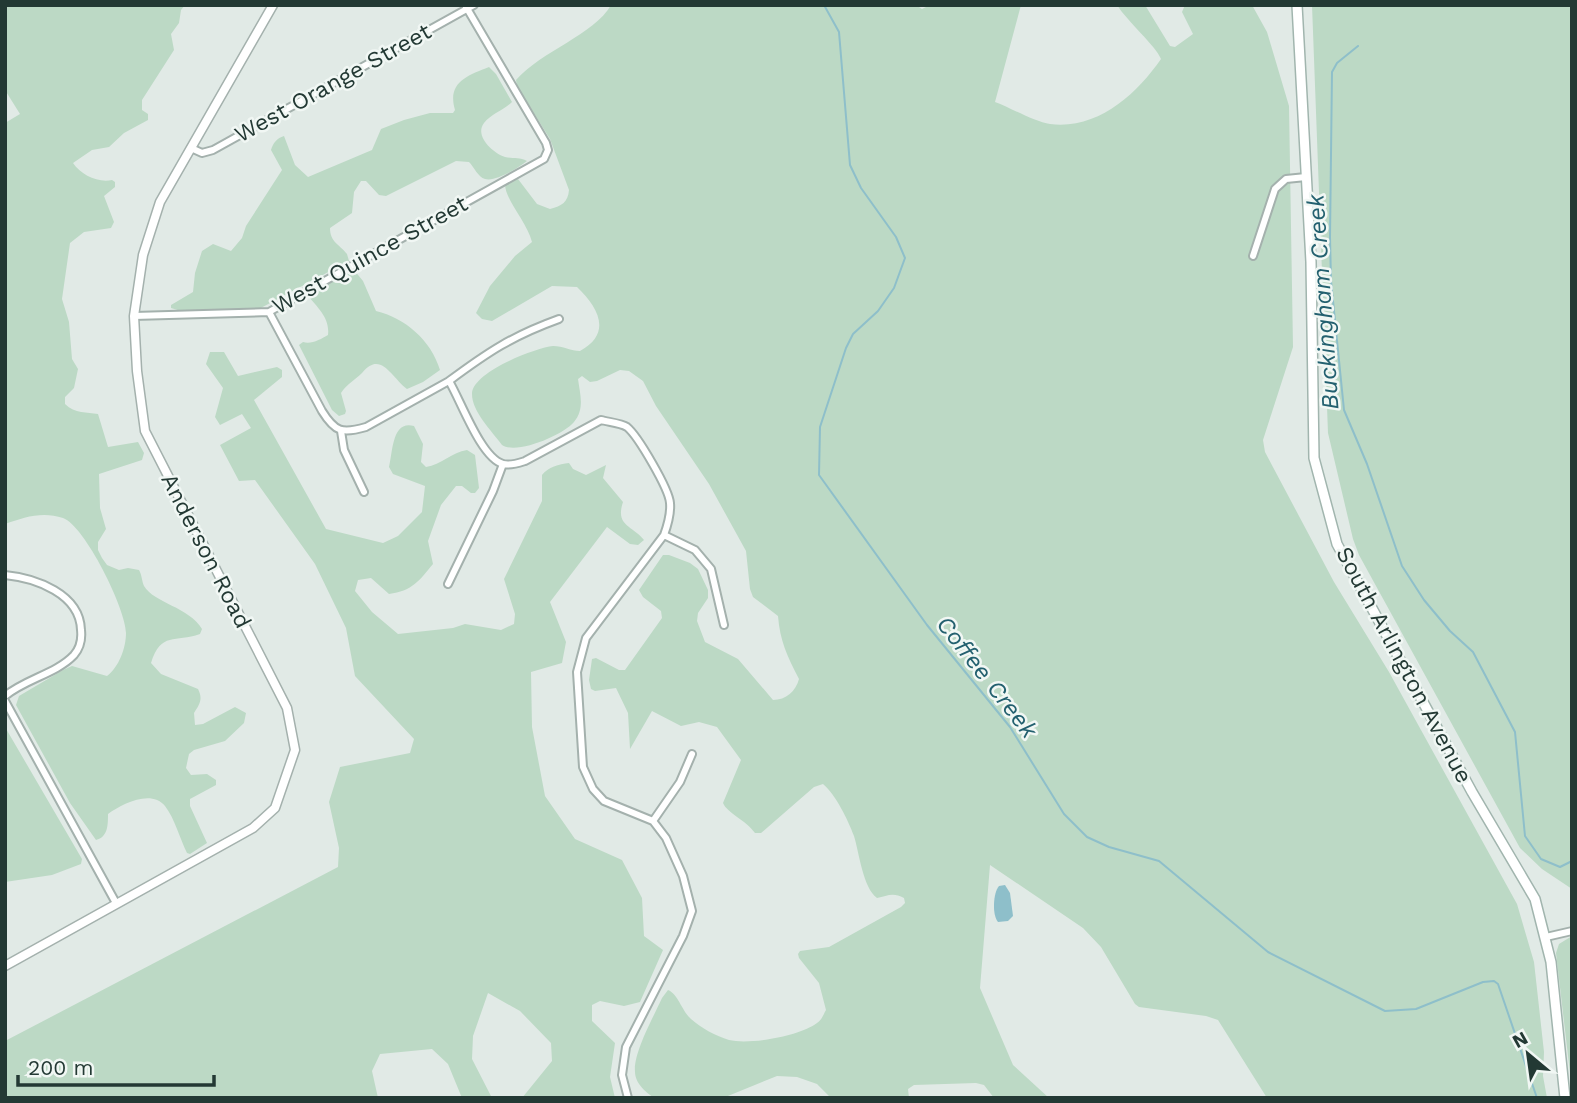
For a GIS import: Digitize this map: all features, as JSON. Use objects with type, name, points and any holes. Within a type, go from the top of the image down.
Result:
[{"type":"main road","name":"South Arlington Avenue","points":[[1297,5],[1311,262],[1314,458],[1336,544],[1535,899],[1551,962],[1565,1098]]},
{"type":"street","name":"Anderson Road","points":[[5,966],[253,828],[275,808],[295,750],[287,708],[145,430],[137,371],[134,316],[143,255],[160,202],[272,5]]},
{"type":"street","name":"West Orange Street","points":[[191,148],[202,153],[213,150],[468,6]]},
{"type":"street","name":"West Quince Street","points":[[134,316],[269,312],[544,159],[548,150],[468,6]]},
{"type":"street","points":[[1253,256],[1275,189],[1286,180],[1306,177]]},
{"type":"street","points":[[269,312],[322,411],[341,431],[344,450],[364,492]]},
{"type":"street","points":[[341,431],[366,427],[449,381],[494,347],[525,331],[559,319]]},
{"type":"street","points":[[449,381],[480,441],[492,457],[503,464],[525,461],[601,420],[626,426],[653,465],[670,500],[664,535],[586,638],[577,672],[583,767],[593,789],[604,801],[653,821],[666,838],[683,876],[692,911],[683,936],[626,1047],[622,1068],[630,1098]]},
{"type":"street","points":[[448,584],[493,491],[503,464]]},
{"type":"street","points":[[664,535],[695,550],[711,569],[724,625]]},
{"type":"street","points":[[5,575],[16,576],[57,591],[70,601],[81,622],[82,638],[76,653],[65,663],[11,691],[5,699],[116,903]]},
{"type":"street","points":[[653,821],[680,782],[692,754]]},
{"type":"street","points":[[1546,937],[1572,931]]},
{"type":"green space","points":[[5,5],[185,5],[181,10],[179,23],[171,34],[174,50],[142,100],[142,110],[148,114],[148,120],[124,133],[109,147],[92,150],[73,163],[90,177],[115,182],[115,187],[104,196],[114,222],[111,228],[84,232],[70,243],[62,299],[69,322],[72,359],[78,369],[74,388],[65,397],[65,404],[77,411],[98,414],[108,447],[138,442],[144,453],[142,460],[99,474],[100,508],[106,529],[98,542],[98,550],[107,565],[119,570],[139,570],[149,592],[189,615],[202,629],[200,634],[164,642],[159,646],[151,663],[161,674],[198,689],[201,699],[194,713],[195,725],[203,724],[235,707],[246,713],[244,723],[225,741],[189,754],[186,768],[191,775],[207,774],[216,780],[216,785],[190,799],[190,806],[207,843],[190,854],[187,853],[169,811],[159,801],[152,799],[136,800],[108,814],[105,833],[96,840],[70,803],[16,705],[19,696],[72,666],[107,676],[121,657],[126,633],[112,588],[93,552],[72,524],[63,518],[41,515],[5,524],[5,123],[20,114],[5,90]]},
{"type":"green space","points":[[611,5],[916,5],[922,9],[930,5],[1021,5],[995,102],[1044,123],[1067,124],[1099,116],[1114,107],[1140,85],[1161,59],[1117,5],[1145,5],[1170,46],[1175,47],[1193,34],[1182,12],[1185,5],[1252,5],[1267,32],[1289,106],[1293,347],[1263,440],[1265,452],[1334,582],[1389,672],[1517,904],[1534,962],[1547,1098],[1267,1098],[1218,1020],[1139,1007],[1101,947],[1083,928],[990,865],[980,988],[1013,1065],[1049,1098],[994,1098],[984,1085],[976,1083],[914,1085],[908,1089],[909,1098],[831,1098],[817,1084],[797,1077],[777,1076],[723,1098],[655,1098],[642,1087],[635,1076],[637,1055],[649,1024],[668,990],[675,995],[695,1022],[729,1040],[762,1040],[799,1032],[819,1022],[826,1010],[819,983],[799,958],[800,951],[829,947],[905,903],[904,898],[897,895],[877,898],[872,893],[865,878],[854,836],[837,801],[823,784],[814,787],[761,833],[755,833],[723,803],[741,760],[717,727],[699,722],[681,726],[652,711],[630,749],[628,713],[616,688],[595,691],[591,689],[589,680],[592,659],[596,658],[619,670],[625,670],[662,618],[661,611],[643,597],[639,590],[663,555],[690,563],[698,569],[708,590],[708,598],[698,613],[697,621],[705,642],[738,659],[773,700],[790,694],[799,679],[780,633],[778,616],[753,597],[746,551],[709,484],[656,406],[643,381],[629,371],[620,370],[597,381],[590,382],[582,376],[578,379],[581,407],[574,422],[550,438],[528,446],[502,445],[475,408],[472,394],[475,386],[493,370],[533,351],[553,346],[580,351],[590,344],[599,328],[596,311],[577,287],[552,286],[492,321],[482,319],[476,313],[490,286],[515,256],[532,242],[505,184],[518,179],[537,204],[550,209],[564,203],[569,190],[550,139],[517,86],[516,80],[539,60],[592,25]]},
{"type":"green space","points":[[1312,5],[1572,5],[1572,889],[1542,869],[1520,848],[1359,555],[1353,539],[1328,433]]},
{"type":"green space","points":[[489,67],[512,102],[484,123],[481,133],[483,138],[490,148],[500,155],[527,161],[507,174],[485,179],[469,162],[456,161],[386,196],[379,195],[366,181],[361,181],[354,192],[352,213],[330,228],[333,240],[347,254],[349,261],[257,310],[181,311],[171,308],[171,305],[193,292],[195,273],[202,251],[213,244],[231,251],[242,238],[246,226],[282,170],[271,150],[277,139],[284,136],[295,165],[308,177],[372,150],[381,129],[430,113],[453,113],[456,87],[466,77]]},
{"type":"green space","points":[[354,270],[363,281],[376,311],[397,319],[416,332],[430,349],[440,370],[407,389],[386,368],[375,364],[341,393],[346,411],[339,416],[332,410],[299,345],[328,335],[325,318],[309,294]]},
{"type":"green space","points":[[210,352],[224,352],[238,376],[277,367],[282,370],[282,377],[254,400],[326,529],[383,543],[398,536],[422,512],[425,486],[393,474],[389,467],[397,432],[407,425],[414,426],[423,444],[421,462],[426,467],[462,451],[467,450],[475,455],[479,488],[475,493],[471,493],[462,486],[456,486],[441,505],[428,541],[433,564],[423,575],[409,588],[389,594],[371,578],[358,580],[355,591],[372,612],[398,634],[453,628],[465,624],[501,630],[514,624],[515,614],[504,579],[542,501],[542,475],[565,463],[586,475],[606,465],[603,478],[623,502],[623,521],[644,540],[638,545],[630,544],[607,527],[550,602],[566,642],[562,663],[531,672],[532,727],[545,796],[575,839],[622,860],[642,898],[644,936],[663,950],[640,1002],[624,1006],[600,1001],[592,1005],[592,1021],[615,1043],[610,1077],[615,1098],[522,1098],[552,1061],[551,1043],[520,1011],[488,993],[473,1036],[472,1059],[492,1098],[462,1098],[448,1064],[432,1049],[380,1054],[372,1071],[378,1098],[5,1098],[5,1041],[338,867],[339,848],[329,802],[340,767],[410,753],[414,739],[355,676],[346,628],[315,564],[255,480],[239,481],[220,445],[251,428],[242,414],[220,425],[215,417],[223,388],[206,364]]},
{"type":"green space","points":[[5,727],[82,859],[81,864],[52,875],[5,882]]},
{"type":"green space","points":[[1572,936],[1572,1090],[1556,953],[1559,944]]},
{"type":"water","points":[[1005,885],[1010,893],[1013,916],[1008,921],[998,922],[994,899],[999,886]]},
{"type":"waterway","name":"Coffee Creek","points":[[824,5],[839,32],[850,165],[861,188],[896,237],[905,258],[894,288],[878,311],[853,334],[846,348],[820,427],[819,475],[927,625],[1010,727],[1064,814],[1087,837],[1109,847],[1159,861],[1268,952],[1385,1011],[1416,1009],[1483,982],[1494,981],[1498,984],[1537,1098]]},
{"type":"waterway","name":"Buckingham Creek","points":[[1358,46],[1337,63],[1332,72],[1331,281],[1344,410],[1367,464],[1402,566],[1424,600],[1450,631],[1473,652],[1515,732],[1525,836],[1541,859],[1560,867],[1572,861]]}]
